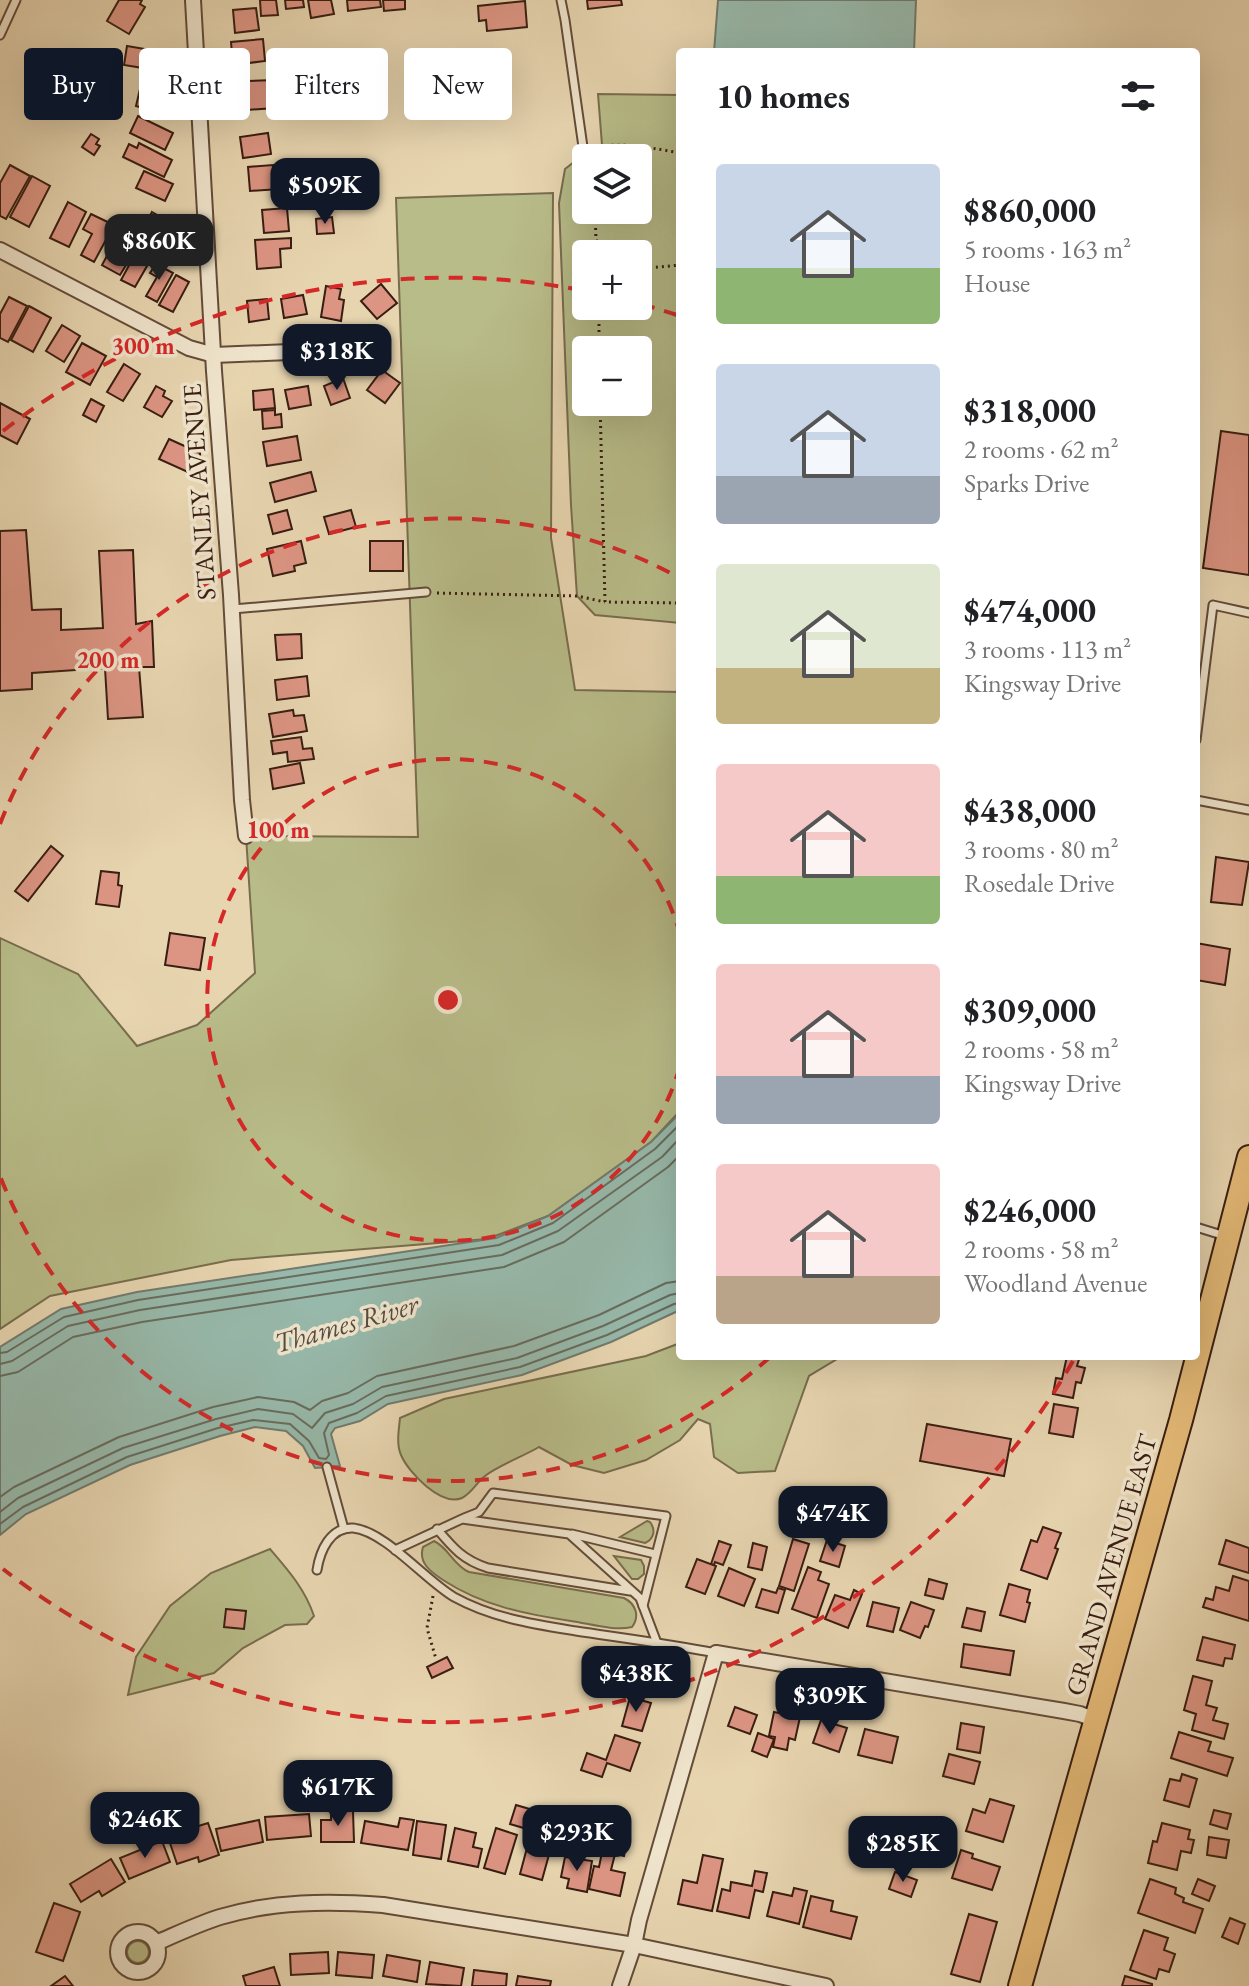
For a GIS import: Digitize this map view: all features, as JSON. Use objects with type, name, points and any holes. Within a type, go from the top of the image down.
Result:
[{"type":"main road","name":"GRAND AVENUE EAST","points":[[1203,1306],[1246,1182],[1249,1157]]},
{"type":"main road","name":"GRAND AVENUE EAST","points":[[1020,1986],[1181,1420],[1193,1360]]},
{"type":"street","name":"STANLEY AVENUE","points":[[193,0],[246,836]]},
{"type":"street","points":[[0,250],[189,348],[214,355],[314,351]]},
{"type":"street","points":[[620,1986],[716,1653],[1064,1711],[1096,1720]]},
{"type":"street","points":[[156,1943],[199,1924],[243,1911],[325,1902],[383,1905],[634,1945],[826,1986]]},
{"type":"lane","points":[[0,35],[16,0]]},
{"type":"lane","points":[[561,0],[583,144]]},
{"type":"lane","points":[[232,609],[426,592]]},
{"type":"lane","points":[[1200,708],[1213,605],[1249,613]]},
{"type":"lane","points":[[1200,801],[1249,810]]},
{"type":"lane","points":[[1200,1228],[1228,1236]]},
{"type":"lane","points":[[327,1467],[344,1529]]},
{"type":"lane","points":[[395,1550],[479,1512],[493,1493],[666,1516],[643,1606]]},
{"type":"lane","points":[[462,1519],[569,1534],[655,1554]]},
{"type":"lane","points":[[317,1570],[319,1555],[333,1535],[344,1529],[356,1528],[379,1538],[436,1584],[468,1605],[508,1619],[716,1653]]},
{"type":"lane","points":[[437,1529],[463,1557],[475,1564],[633,1591]]},
{"type":"lane","points":[[569,1534],[640,1598],[657,1643]]},
{"type":"path","points":[[652,148],[676,152]]},
{"type":"path","points":[[652,268],[676,265]]},
{"type":"path","points":[[600,416],[605,602]]},
{"type":"path","points":[[426,592],[577,596],[605,602],[676,603]]},
{"type":"path","points":[[436,1584],[427,1628],[436,1659]]},
{"type":"green space","points":[[598,94],[676,95],[676,623],[595,615],[577,596],[559,203],[565,169],[572,163],[572,224],[652,224],[652,144],[602,144]]},
{"type":"green space","points":[[553,193],[551,538],[575,690],[676,692],[676,1115],[651,1142],[548,1216],[487,1239],[231,1260],[50,1296],[0,1329],[0,938],[78,974],[137,1046],[197,1025],[255,973],[246,836],[418,837],[396,198]]},
{"type":"green space","points":[[676,1345],[676,1360],[835,1360],[809,1376],[775,1471],[738,1473],[714,1457],[710,1424],[698,1419],[680,1440],[646,1460],[604,1473],[572,1465],[539,1447],[490,1472],[465,1496],[454,1499],[435,1493],[426,1486],[399,1451],[400,1418],[444,1399],[646,1356]]},
{"type":"green space","points":[[647,1521],[653,1531],[652,1537],[645,1543],[620,1537]]},
{"type":"green space","points":[[434,1541],[469,1572],[624,1598],[636,1611],[636,1619],[632,1627],[602,1627],[489,1603],[434,1574],[422,1558],[422,1553],[423,1547]]},
{"type":"green space","points":[[270,1549],[306,1597],[314,1616],[307,1624],[285,1625],[243,1648],[214,1673],[128,1695],[136,1657],[170,1606],[211,1573]]},
{"type":"green space","points":[[614,1556],[641,1560],[644,1574],[632,1579]]},
{"type":"green space","points":[[134,1941],[142,1941],[149,1952],[142,1963],[134,1963],[127,1956],[127,1948]]},
{"type":"water","points":[[718,0],[916,0],[914,48],[714,48]]},
{"type":"water","name":"Thames River","points":[[676,1117],[676,1312],[611,1342],[522,1375],[388,1404],[360,1421],[335,1428],[331,1434],[340,1466],[315,1468],[303,1446],[286,1431],[255,1427],[130,1465],[26,1514],[0,1535],[0,1347],[61,1309],[137,1292],[496,1238],[548,1216],[651,1142]]},
{"type":"building","points":[[119,0],[142,0],[140,4],[145,7],[129,34],[107,21]]},
{"type":"building","points":[[260,0],[276,0],[278,15],[261,16]]},
{"type":"building","points":[[285,0],[303,0],[304,7],[286,9]]},
{"type":"building","points":[[308,0],[331,0],[334,14],[311,18]]},
{"type":"building","points":[[347,0],[380,0],[381,7],[348,11]]},
{"type":"building","points":[[383,0],[405,0],[405,9],[384,11]]},
{"type":"building","points":[[587,0],[621,0],[622,5],[588,9]]},
{"type":"building","points":[[525,1],[527,27],[487,31],[486,20],[479,21],[478,6]]},
{"type":"building","points":[[256,8],[259,30],[235,33],[233,10]]},
{"type":"building","points":[[263,39],[265,61],[250,63],[250,48],[232,48],[231,42]]},
{"type":"building","points":[[127,46],[139,48],[139,67],[124,65]]},
{"type":"building","points":[[266,80],[266,109],[250,110],[250,81]]},
{"type":"building","points":[[138,116],[139,120],[146,120],[173,133],[165,150],[130,133]]},
{"type":"building","points":[[268,133],[271,154],[243,158],[240,137]]},
{"type":"building","points":[[91,134],[99,139],[96,144],[100,146],[94,155],[82,147]]},
{"type":"building","points":[[139,143],[172,160],[164,177],[123,157],[129,144],[137,148]]},
{"type":"building","points":[[10,165],[30,176],[6,219],[0,216],[0,183]]},
{"type":"building","points":[[273,165],[273,173],[282,173],[283,188],[301,187],[302,198],[281,199],[280,189],[250,191],[248,167]]},
{"type":"building","points":[[144,171],[173,184],[165,201],[136,188]]},
{"type":"building","points":[[32,176],[50,186],[29,227],[10,217]]},
{"type":"building","points":[[68,202],[86,212],[69,247],[50,238]]},
{"type":"building","points":[[287,208],[289,231],[264,233],[262,210]]},
{"type":"building","points":[[152,212],[182,229],[171,249],[153,239],[156,234],[144,227]]},
{"type":"building","points":[[91,214],[114,225],[94,262],[81,255],[92,234],[83,229]]},
{"type":"building","points":[[332,217],[334,233],[317,234],[316,219]]},
{"type":"building","points":[[291,238],[291,248],[280,249],[281,267],[257,269],[255,240]]},
{"type":"building","points":[[115,241],[134,252],[120,275],[102,265]]},
{"type":"building","points":[[133,258],[147,266],[135,287],[121,280]]},
{"type":"building","points":[[156,264],[173,273],[157,302],[146,296],[157,277],[150,273]]},
{"type":"building","points":[[176,275],[189,282],[173,312],[159,305]]},
{"type":"building","points":[[381,284],[397,303],[377,319],[361,301]]},
{"type":"building","points":[[326,286],[341,289],[339,299],[344,300],[341,321],[321,317]]},
{"type":"building","points":[[303,295],[307,314],[284,318],[281,299]]},
{"type":"building","points":[[9,297],[27,306],[8,342],[0,338],[0,314]]},
{"type":"building","points":[[267,299],[269,319],[249,322],[247,301]]},
{"type":"building","points":[[29,306],[51,318],[33,352],[11,340]]},
{"type":"building","points":[[62,325],[80,336],[64,362],[46,351]]},
{"type":"building","points":[[380,330],[387,357],[363,363],[356,337]]},
{"type":"building","points":[[82,343],[106,356],[90,385],[66,372]]},
{"type":"building","points":[[124,364],[140,374],[123,401],[107,392]]},
{"type":"building","points":[[382,370],[400,383],[385,403],[367,390]]},
{"type":"building","points":[[343,378],[350,398],[331,405],[324,386]]},
{"type":"building","points":[[156,386],[165,391],[163,396],[172,401],[162,417],[144,407]]},
{"type":"building","points":[[308,386],[311,405],[289,409],[285,390]]},
{"type":"building","points":[[273,389],[275,408],[254,410],[253,391]]},
{"type":"building","points":[[91,399],[104,406],[96,422],[83,415]]},
{"type":"building","points":[[0,403],[30,419],[17,444],[0,435]]},
{"type":"building","points":[[275,410],[275,415],[281,414],[282,427],[263,429],[262,411]]},
{"type":"building","points":[[1221,431],[1249,435],[1249,575],[1203,568]]},
{"type":"building","points":[[297,436],[301,460],[267,466],[263,442]]},
{"type":"building","points":[[169,439],[200,453],[201,478],[159,459]]},
{"type":"building","points":[[311,472],[316,491],[275,502],[270,483]]},
{"type":"building","points":[[287,510],[292,529],[273,534],[268,515]]},
{"type":"building","points":[[351,510],[356,527],[329,534],[324,517]]},
{"type":"building","points":[[26,530],[32,610],[61,609],[61,630],[103,628],[99,551],[133,550],[136,624],[152,621],[154,667],[139,667],[143,717],[108,719],[105,668],[32,673],[32,689],[0,691],[0,531]]},
{"type":"building","points":[[301,541],[306,563],[294,566],[295,571],[273,576],[267,549]]},
{"type":"building","points":[[370,541],[403,541],[403,571],[370,571]]},
{"type":"building","points":[[301,634],[302,658],[277,660],[275,635]]},
{"type":"building","points":[[307,676],[309,696],[277,700],[275,680]]},
{"type":"building","points":[[293,710],[294,716],[304,715],[307,731],[273,737],[269,714]]},
{"type":"building","points":[[301,737],[303,749],[312,748],[314,759],[288,762],[287,752],[273,754],[271,741]]},
{"type":"building","points":[[300,763],[304,783],[273,789],[270,769]]},
{"type":"building","points":[[51,846],[63,856],[28,901],[15,891]]},
{"type":"building","points":[[1216,857],[1249,862],[1242,905],[1211,902]]},
{"type":"building","points":[[101,871],[119,873],[118,885],[122,886],[119,907],[96,904]]},
{"type":"building","points":[[170,933],[205,938],[200,970],[165,965]]},
{"type":"building","points":[[1200,944],[1230,949],[1225,985],[1200,981]]},
{"type":"building","points":[[1066,1360],[1079,1360],[1077,1366],[1085,1368],[1081,1383],[1076,1382],[1073,1398],[1053,1394],[1056,1378],[1062,1379]]},
{"type":"building","points":[[1054,1404],[1078,1408],[1073,1437],[1049,1433]]},
{"type":"building","points":[[927,1424],[1011,1439],[1004,1476],[920,1461]]},
{"type":"building","points":[[1043,1527],[1061,1533],[1047,1579],[1021,1570],[1031,1540],[1037,1542]]},
{"type":"building","points":[[793,1539],[809,1544],[794,1591],[779,1586]]},
{"type":"building","points":[[827,1540],[845,1546],[839,1567],[820,1561]]},
{"type":"building","points":[[1226,1540],[1249,1548],[1249,1573],[1219,1564]]},
{"type":"building","points":[[719,1541],[731,1545],[723,1565],[715,1562],[714,1565],[711,1564]]},
{"type":"building","points":[[753,1543],[767,1547],[762,1570],[748,1567]]},
{"type":"building","points":[[697,1559],[716,1566],[705,1594],[686,1587]]},
{"type":"building","points":[[808,1567],[821,1572],[818,1580],[829,1584],[817,1618],[792,1609]]},
{"type":"building","points":[[729,1568],[755,1579],[744,1606],[718,1596]]},
{"type":"building","points":[[1233,1576],[1249,1581],[1249,1621],[1203,1607],[1206,1598],[1213,1600],[1216,1587],[1229,1591]]},
{"type":"building","points":[[929,1579],[947,1584],[943,1599],[925,1595]]},
{"type":"building","points":[[1009,1584],[1030,1590],[1025,1622],[1000,1615]]},
{"type":"building","points":[[778,1588],[785,1590],[778,1613],[756,1607],[762,1589],[776,1593]]},
{"type":"building","points":[[854,1590],[862,1594],[848,1628],[825,1619],[835,1595],[850,1600]]},
{"type":"building","points":[[873,1602],[899,1608],[893,1632],[867,1626]]},
{"type":"building","points":[[911,1602],[934,1610],[920,1638],[900,1630]]},
{"type":"building","points":[[967,1608],[985,1612],[981,1631],[962,1627]]},
{"type":"building","points":[[226,1609],[246,1611],[244,1629],[224,1627]]},
{"type":"building","points":[[1203,1637],[1235,1645],[1232,1659],[1225,1658],[1223,1666],[1197,1660]]},
{"type":"building","points":[[964,1644],[1014,1651],[1010,1675],[961,1667]]},
{"type":"building","points":[[447,1657],[453,1668],[432,1678],[427,1667]]},
{"type":"building","points":[[1193,1676],[1212,1681],[1206,1705],[1217,1708],[1213,1720],[1228,1724],[1224,1739],[1192,1730],[1196,1714],[1184,1710]]},
{"type":"building","points":[[630,1697],[651,1703],[642,1731],[622,1726]]},
{"type":"building","points":[[735,1707],[757,1715],[750,1734],[728,1726]]},
{"type":"building","points":[[774,1712],[800,1717],[795,1740],[789,1738],[787,1750],[773,1747],[775,1737],[769,1736]]},
{"type":"building","points":[[821,1720],[847,1728],[839,1752],[813,1743]]},
{"type":"building","points":[[961,1723],[984,1727],[980,1753],[957,1749]]},
{"type":"building","points":[[865,1729],[898,1737],[892,1763],[858,1755]]},
{"type":"building","points":[[1179,1732],[1211,1742],[1208,1751],[1233,1758],[1227,1776],[1171,1758]]},
{"type":"building","points":[[758,1733],[774,1739],[767,1757],[752,1751]]},
{"type":"building","points":[[615,1735],[640,1743],[630,1771],[607,1763],[602,1777],[581,1770],[587,1753],[606,1760]]},
{"type":"building","points":[[949,1754],[980,1762],[974,1784],[943,1776]]},
{"type":"building","points":[[1182,1774],[1197,1779],[1189,1807],[1164,1800],[1170,1779],[1180,1781]]},
{"type":"building","points":[[990,1799],[1014,1806],[1003,1842],[966,1831],[973,1809],[985,1813]]},
{"type":"building","points":[[516,1805],[533,1810],[527,1829],[510,1824]]},
{"type":"building","points":[[1214,1810],[1231,1814],[1227,1829],[1210,1824]]},
{"type":"building","points":[[177,1811],[180,1818],[187,1816],[192,1828],[208,1823],[219,1855],[199,1862],[198,1857],[177,1864],[161,1816]]},
{"type":"building","points":[[331,1811],[353,1811],[354,1842],[321,1842],[321,1820],[331,1820]]},
{"type":"building","points":[[309,1814],[311,1836],[267,1840],[265,1817]]},
{"type":"building","points":[[400,1818],[414,1820],[408,1850],[361,1843],[365,1821],[398,1827]]},
{"type":"building","points":[[259,1820],[263,1842],[221,1851],[216,1829]]},
{"type":"building","points":[[417,1821],[446,1825],[441,1859],[413,1855]]},
{"type":"building","points":[[568,1823],[582,1827],[576,1847],[561,1843],[558,1853],[550,1851],[542,1880],[520,1874],[531,1833],[540,1835],[538,1844],[550,1847],[555,1828],[566,1831]]},
{"type":"building","points":[[1162,1823],[1190,1830],[1188,1839],[1194,1840],[1191,1853],[1181,1851],[1177,1870],[1148,1863],[1153,1841],[1157,1842]]},
{"type":"building","points":[[455,1828],[476,1833],[473,1847],[482,1849],[478,1867],[448,1861]]},
{"type":"building","points":[[496,1828],[517,1835],[505,1874],[484,1868]]},
{"type":"building","points":[[607,1828],[629,1832],[624,1856],[615,1854],[611,1870],[625,1873],[620,1896],[589,1889],[594,1866],[599,1867]]},
{"type":"building","points":[[1209,1837],[1229,1840],[1226,1858],[1207,1855]]},
{"type":"building","points":[[162,1841],[170,1862],[129,1879],[120,1858]]},
{"type":"building","points":[[961,1850],[973,1854],[972,1858],[1000,1867],[992,1890],[952,1878]]},
{"type":"building","points":[[703,1855],[723,1859],[712,1911],[678,1904],[683,1880],[697,1883]]},
{"type":"building","points":[[565,1857],[592,1861],[587,1892],[567,1888],[569,1879],[561,1877]]},
{"type":"building","points":[[111,1859],[125,1882],[102,1896],[99,1891],[81,1902],[70,1884]]},
{"type":"building","points":[[755,1871],[767,1873],[763,1892],[755,1890],[749,1918],[717,1911],[722,1889],[730,1891],[731,1882],[752,1886]]},
{"type":"building","points":[[895,1872],[917,1880],[911,1897],[889,1889]]},
{"type":"building","points":[[1150,1879],[1176,1888],[1175,1894],[1184,1898],[1183,1902],[1203,1909],[1195,1933],[1138,1913]]},
{"type":"building","points":[[1198,1879],[1215,1886],[1209,1901],[1192,1894]]},
{"type":"building","points":[[794,1888],[807,1891],[799,1924],[767,1916],[773,1892],[792,1896]]},
{"type":"building","points":[[811,1896],[833,1901],[831,1911],[857,1917],[851,1939],[803,1927]]},
{"type":"building","points":[[54,1903],[80,1912],[63,1961],[36,1952]]},
{"type":"building","points":[[969,1914],[997,1922],[980,1982],[951,1974]]},
{"type":"building","points":[[1230,1918],[1245,1924],[1238,1944],[1222,1937]]},
{"type":"building","points":[[1144,1930],[1168,1938],[1164,1950],[1175,1954],[1169,1972],[1159,1969],[1156,1979],[1130,1970]]},
{"type":"building","points":[[328,1952],[329,1973],[291,1975],[290,1954]]},
{"type":"building","points":[[338,1952],[374,1955],[372,1978],[336,1975]]},
{"type":"building","points":[[387,1955],[420,1961],[417,1982],[383,1976]]},
{"type":"building","points":[[430,1962],[464,1968],[461,1986],[426,1984]]},
{"type":"building","points":[[274,1967],[280,1986],[246,1986],[243,1976]]},
{"type":"building","points":[[474,1970],[507,1974],[506,1986],[472,1986]]},
{"type":"building","points":[[65,1976],[73,1986],[51,1986]]},
{"type":"building","points":[[518,1976],[551,1981],[550,1986],[516,1986]]},
{"type":"building","points":[[1125,1976],[1152,1984],[1152,1986],[1122,1986]]}]
